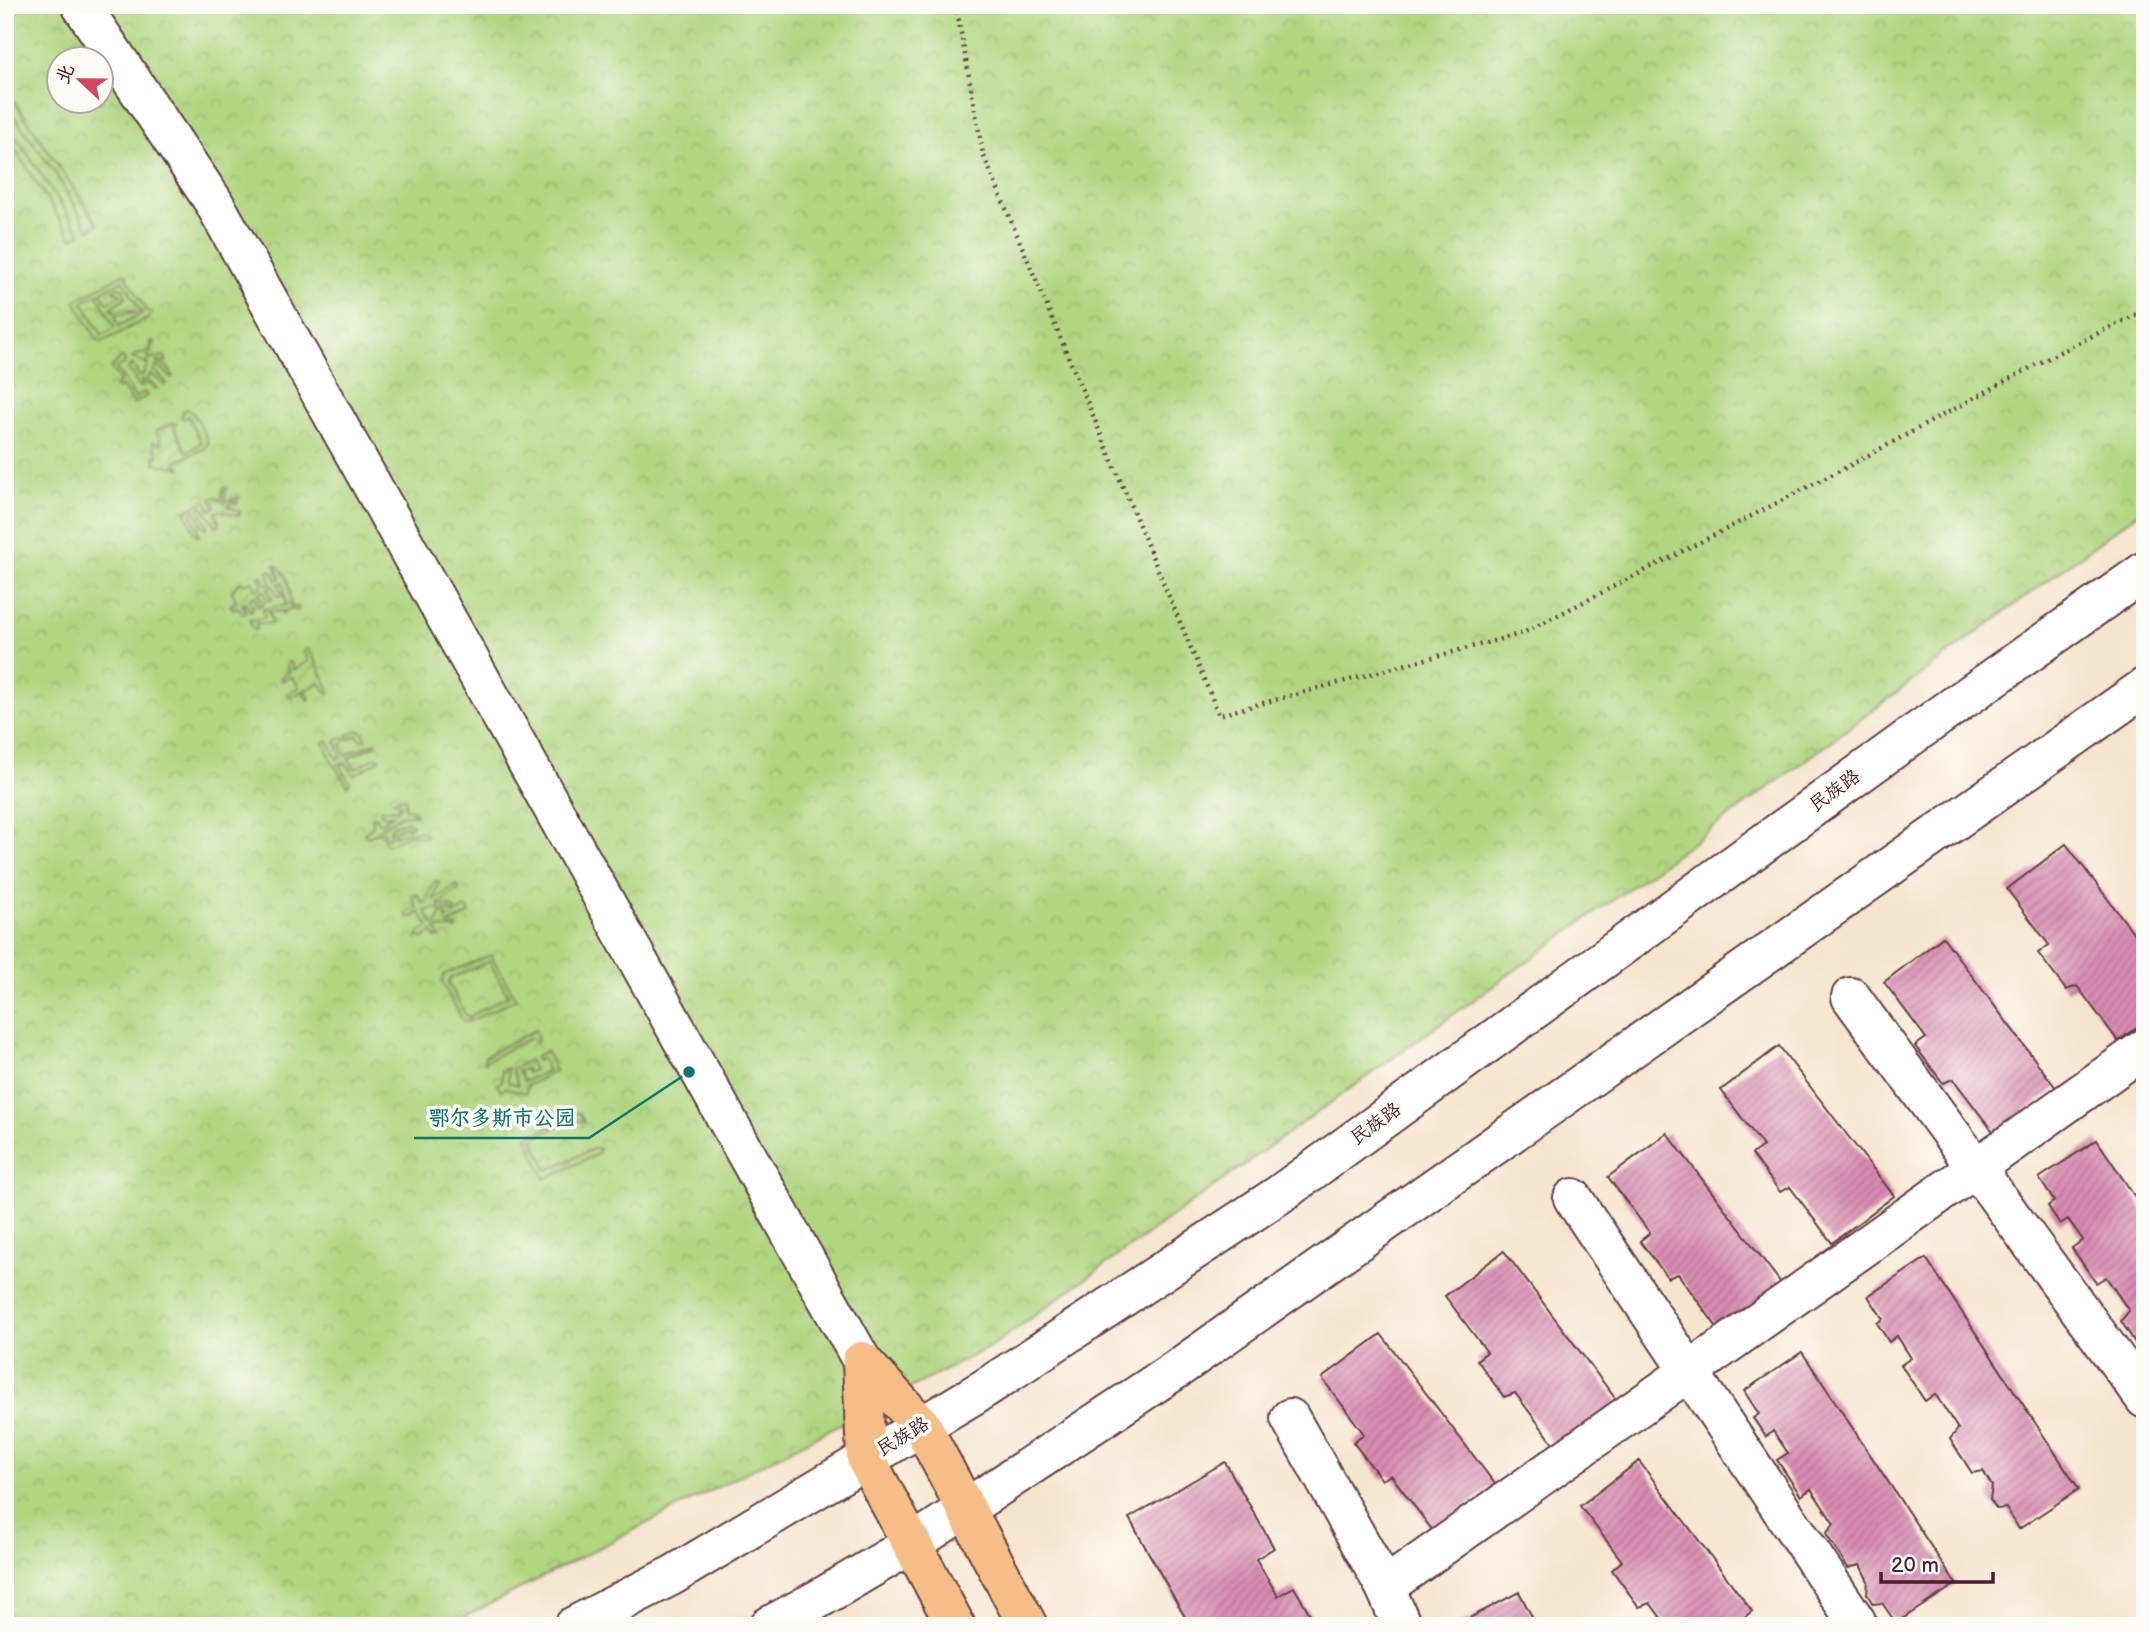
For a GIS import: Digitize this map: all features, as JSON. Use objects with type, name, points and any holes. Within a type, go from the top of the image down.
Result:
[{"type":"main road","points":[[862,1360],[922,1426],[1029,1625]]},
{"type":"main road","points":[[862,1360],[866,1459],[956,1626]]},
{"type":"street","points":[[81,5],[213,201],[862,1360]]},
{"type":"street","name":"民族路","points":[[574,1626],[673,1575],[987,1387],[1280,1194],[1894,748],[2145,571]]},
{"type":"street","points":[[769,1626],[912,1544],[1177,1369],[2145,687]]},
{"type":"street","points":[[1851,997],[2145,1399]]},
{"type":"street","points":[[1385,1587],[2145,1048]]},
{"type":"street","points":[[1573,1198],[1856,1621]]},
{"type":"street","points":[[1290,1418],[1385,1587],[1402,1626]]},
{"type":"path","points":[[956,5],[983,154],[1219,715],[1523,633],[2145,310]]},
{"type":"green space","points":[[5,5],[2145,5],[2145,508],[1756,797],[992,1346],[447,1626],[5,1626]]},
{"type":"green space","points":[[5,88],[98,224],[89,230],[54,171],[5,105]]},
{"type":"green space","points":[[5,120],[81,234],[72,238],[5,134]]},
{"type":"green space","points":[[125,273],[147,311],[152,312],[150,317],[102,342],[98,341],[75,301]],"holes":[[[123,280],[142,313],[119,326],[115,315],[137,312],[126,309],[113,311],[111,308],[126,297],[123,288],[114,289],[114,292],[121,294],[108,303],[100,292]],[[97,294],[115,327],[102,335],[83,302]]]},
{"type":"green space","points":[[152,341],[154,342],[148,358],[166,358],[166,362],[158,361],[157,364],[166,366],[173,376],[170,378],[164,370],[155,367],[154,370],[167,383],[164,385],[151,374],[147,379],[157,388],[154,389],[143,380],[142,386],[139,387],[129,369],[130,365],[133,365],[139,376],[143,375],[148,364],[132,358],[146,353]]},
{"type":"green space","points":[[124,358],[125,363],[116,368],[135,398],[144,392],[147,395],[134,404],[122,387],[115,387],[120,382],[111,368]]},
{"type":"green space","points":[[187,409],[200,424],[208,443],[206,448],[175,462],[181,468],[155,463],[154,456],[158,457],[153,442],[162,444],[156,431],[172,423],[176,424],[174,427],[187,453],[201,442],[188,416],[184,419],[182,416],[182,411]]},
{"type":"green space","points":[[227,487],[224,503],[238,497],[237,504],[233,502],[228,506],[240,512],[239,516],[221,510],[215,513],[220,524],[216,526],[202,505],[199,509],[208,525],[206,528],[195,510],[191,513],[199,536],[185,511],[203,501],[207,502],[211,510],[215,507],[211,498],[216,497],[221,501],[223,488]]},
{"type":"green space","points":[[275,565],[286,577],[290,606],[299,607],[298,610],[288,609],[283,614],[283,611],[268,612],[272,624],[256,623],[257,629],[254,630],[249,620],[265,618],[263,609],[286,605],[283,582],[278,584],[283,596],[277,596],[273,586],[268,588],[272,599],[268,601],[263,590],[258,594],[264,603],[259,606],[254,596],[249,599],[254,609],[250,611],[245,602],[242,604],[246,612],[243,614],[238,607],[233,609],[230,605],[236,602],[232,590],[241,581],[244,584],[253,581],[256,590],[262,586],[260,576],[263,576],[266,585],[271,583],[269,570],[277,580],[280,578]]},
{"type":"green space","points":[[309,649],[329,688],[329,694],[320,683],[305,690],[310,698],[308,701],[302,691],[291,697],[287,694],[299,687],[292,677],[282,681],[280,678],[289,671],[288,662],[294,670],[308,661],[304,651]]},
{"type":"green space","points":[[358,730],[364,733],[366,739],[361,740],[357,735],[344,741],[341,746],[345,755],[376,742],[376,745],[348,758],[355,769],[376,757],[380,760],[354,775],[346,763],[339,764],[350,782],[348,786],[332,762],[324,742],[328,740],[337,759],[341,756],[336,741]]},
{"type":"green space","points":[[405,798],[405,809],[416,815],[401,815],[382,827],[387,838],[390,837],[393,827],[408,821],[412,825],[395,831],[394,836],[421,831],[426,834],[425,837],[410,835],[386,845],[380,831],[368,837],[364,834],[373,826],[372,817],[375,816],[379,823],[392,815],[383,815],[381,810],[398,809],[400,804],[393,800]]},
{"type":"green space","points":[[435,881],[439,882],[434,900],[457,885],[459,889],[438,904],[455,909],[454,913],[434,908],[425,911],[433,925],[436,925],[442,913],[447,916],[446,920],[466,908],[470,914],[448,924],[458,927],[456,930],[436,929],[440,937],[436,938],[432,932],[423,938],[417,937],[429,927],[420,913],[407,917],[407,912],[417,908],[412,897],[414,894],[418,895],[422,903],[426,901]]},
{"type":"green space","points":[[491,955],[516,999],[468,1022],[463,1021],[442,982],[445,974]],"holes":[[[489,961],[508,995],[469,1017],[448,982],[451,978]]]},
{"type":"green space","points":[[535,1030],[538,1039],[536,1043],[530,1038],[484,1062],[485,1056]]},
{"type":"green space","points":[[546,1051],[555,1071],[527,1086],[526,1093],[505,1088],[501,1091],[497,1084],[502,1081],[502,1070],[508,1068],[508,1082],[518,1085],[512,1069],[529,1060],[534,1070],[527,1073],[526,1069],[518,1071],[524,1081],[548,1071],[542,1058],[536,1061],[535,1057]]},
{"type":"green space","points":[[579,1112],[584,1122],[565,1123],[533,1139],[548,1170],[595,1148],[599,1148],[599,1153],[545,1179],[527,1137]]},
{"type":"building","points":[[2066,844],[2145,948],[2145,1021],[2118,1041],[2077,986],[2066,990],[2038,953],[2049,945],[2007,889]]},
{"type":"building","points":[[1943,937],[2056,1088],[1995,1134],[1953,1079],[1943,1083],[1915,1046],[1926,1038],[1884,982]]},
{"type":"building","points":[[1779,1046],[1894,1196],[1832,1243],[1790,1187],[1780,1192],[1752,1154],[1763,1146],[1721,1090]]},
{"type":"building","points":[[1667,1133],[1781,1283],[1719,1330],[1678,1274],[1668,1278],[1640,1241],[1650,1233],[1608,1177]]},
{"type":"building","points":[[2097,1140],[2145,1212],[2145,1358],[2121,1321],[2129,1311],[2106,1277],[2096,1283],[2072,1248],[2083,1240],[2068,1219],[2060,1224],[2048,1206],[2054,1201],[2039,1178]]},
{"type":"building","points":[[1504,1251],[1618,1402],[1557,1448],[1515,1393],[1504,1397],[1477,1360],[1487,1352],[1445,1296]]},
{"type":"building","points":[[1926,1258],[2079,1489],[2019,1529],[2006,1508],[1997,1509],[1990,1500],[1992,1486],[1983,1471],[1972,1473],[1950,1439],[1958,1429],[1935,1394],[1925,1401],[1901,1365],[1911,1358],[1897,1336],[1889,1342],[1877,1323],[1883,1319],[1868,1296]]},
{"type":"building","points":[[1381,1334],[1495,1484],[1433,1531],[1391,1475],[1382,1480],[1353,1442],[1364,1434],[1322,1378]]},
{"type":"building","points":[[1802,1352],[1956,1584],[1896,1623],[1882,1603],[1873,1604],[1867,1594],[1868,1581],[1860,1565],[1848,1568],[1826,1534],[1834,1524],[1811,1489],[1801,1496],[1777,1460],[1788,1453],[1773,1431],[1766,1437],[1753,1418],[1759,1414],[1744,1391]]},
{"type":"building","points":[[1639,1461],[1752,1611],[1734,1626],[1667,1626],[1650,1603],[1639,1607],[1612,1570],[1622,1561],[1580,1506]]},
{"type":"building","points":[[1225,1462],[1274,1548],[1256,1559],[1278,1596],[1294,1587],[1317,1626],[1190,1626],[1129,1518]]},
{"type":"building","points":[[1519,1592],[1537,1626],[1459,1626],[1458,1624]]},
{"type":"place","name":"鄂尔多斯市公园","points":[[689,1072]]}]
